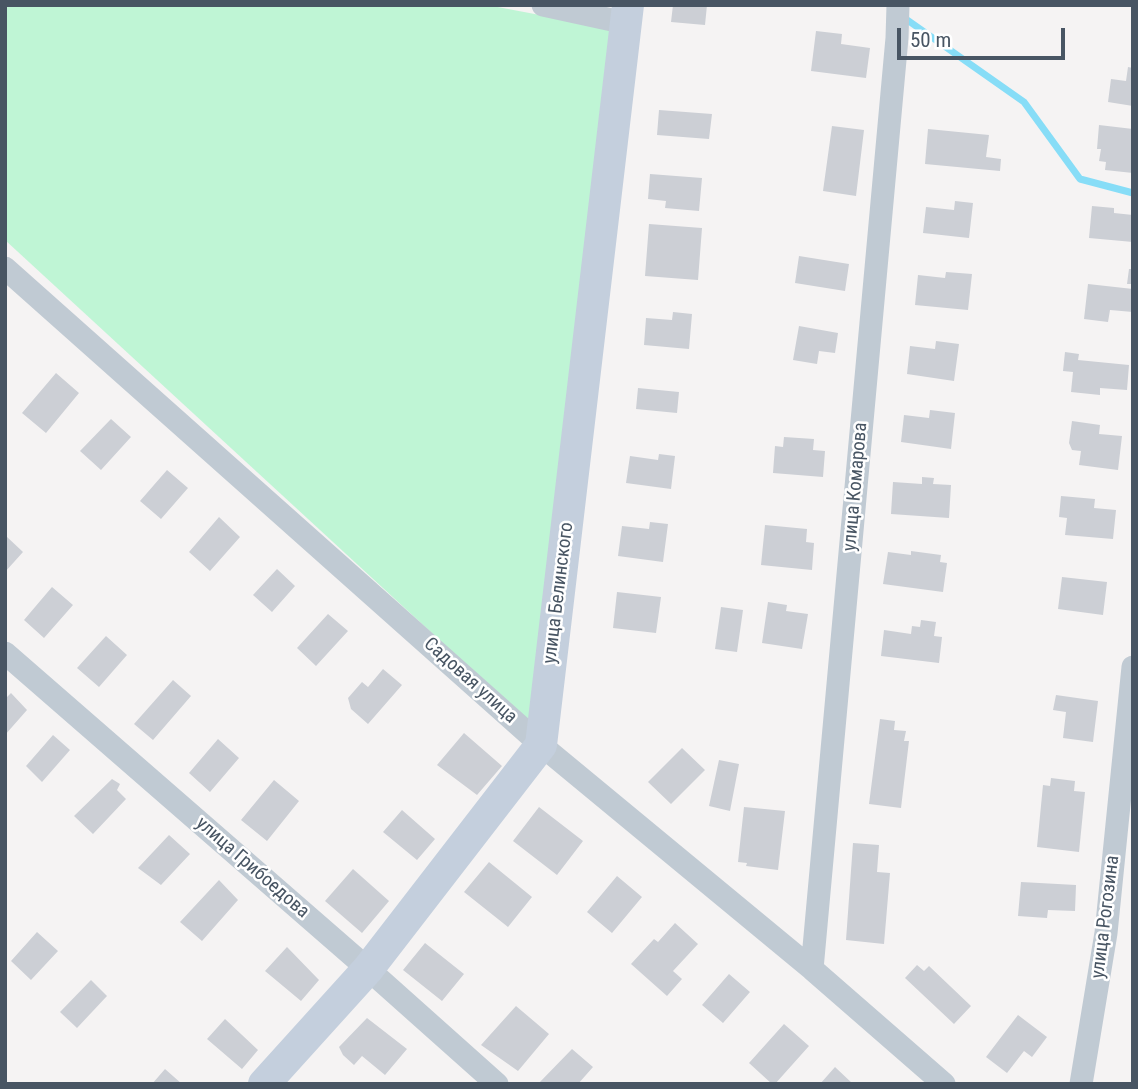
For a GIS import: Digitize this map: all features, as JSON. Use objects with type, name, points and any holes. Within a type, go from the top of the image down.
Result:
[{"type":"street","points":[[543,5],[627,14]]},
{"type":"street","name":"улица Комарова","points":[[812,969],[894,80],[898,5]]},
{"type":"street","name":"улица Белинского","points":[[541,745],[627,14]]},
{"type":"street","name":"Садовая улица","points":[[5,268],[541,745],[812,969],[944,1084]]},
{"type":"street","name":"улица Грибоедова","points":[[5,653],[497,1084]]},
{"type":"street","name":"улица Рогозина","points":[[1081,1084],[1106,933],[1133,667]]},
{"type":"street","points":[[264,1084],[368,969],[541,745]]},
{"type":"green space","points":[[5,5],[487,5],[614,29],[535,728],[5,240]]},
{"type":"building","points":[[673,5],[707,5],[705,25],[671,22]]},
{"type":"building","points":[[816,31],[842,34],[841,44],[870,48],[866,78],[811,71]]},
{"type":"building","points":[[1128,67],[1133,68],[1133,106],[1108,102],[1111,79],[1126,81]]},
{"type":"building","points":[[659,110],[712,114],[709,139],[657,135]]},
{"type":"building","points":[[1099,125],[1133,129],[1133,173],[1105,170],[1106,162],[1099,161],[1101,149],[1097,149]]},
{"type":"building","points":[[832,126],[864,130],[856,196],[823,191]]},
{"type":"building","points":[[928,129],[989,135],[986,157],[1001,159],[1000,171],[925,164]]},
{"type":"building","points":[[650,174],[702,178],[699,211],[665,208],[666,201],[648,199]]},
{"type":"building","points":[[955,201],[973,203],[969,238],[923,233],[926,207],[954,210]]},
{"type":"building","points":[[1092,206],[1114,208],[1114,213],[1133,215],[1133,242],[1089,238]]},
{"type":"building","points":[[649,224],[702,228],[698,280],[645,276]]},
{"type":"building","points":[[799,256],[849,264],[845,291],[795,283]]},
{"type":"building","points":[[1129,269],[1133,269],[1133,284],[1127,284]]},
{"type":"building","points":[[946,272],[972,274],[968,310],[915,305],[918,275],[945,278]]},
{"type":"building","points":[[1088,284],[1133,289],[1133,312],[1110,310],[1108,322],[1084,319]]},
{"type":"building","points":[[673,312],[692,314],[689,349],[644,345],[646,318],[672,320]]},
{"type":"building","points":[[799,326],[838,333],[835,353],[819,351],[817,364],[793,360]]},
{"type":"building","points":[[936,341],[959,344],[954,381],[907,374],[910,346],[935,349]]},
{"type":"building","points":[[1065,352],[1079,354],[1078,360],[1129,365],[1127,390],[1100,388],[1100,395],[1071,392],[1073,372],[1063,371]]},
{"type":"building","points":[[56,373],[79,393],[46,433],[22,413]]},
{"type":"building","points":[[638,388],[679,392],[677,413],[636,409]]},
{"type":"building","points":[[930,410],[955,413],[951,449],[901,442],[904,415],[929,418]]},
{"type":"building","points":[[111,419],[131,437],[101,470],[80,451]]},
{"type":"building","points":[[1072,421],[1100,425],[1099,434],[1122,436],[1118,470],[1079,465],[1081,451],[1072,450],[1069,443]]},
{"type":"building","points":[[784,437],[814,439],[813,450],[825,451],[823,477],[773,473],[775,446],[783,447]]},
{"type":"building","points":[[659,454],[675,456],[671,489],[626,483],[630,456],[658,460]]},
{"type":"building","points":[[167,470],[188,488],[161,519],[140,501]]},
{"type":"building","points":[[922,477],[934,478],[933,484],[951,485],[949,518],[891,514],[893,482],[922,484]]},
{"type":"building","points":[[1061,496],[1095,499],[1094,508],[1116,510],[1113,539],[1065,535],[1067,518],[1059,517]]},
{"type":"building","points":[[219,517],[240,537],[210,571],[189,552]]},
{"type":"building","points":[[650,522],[668,524],[663,562],[618,556],[622,526],[649,529]]},
{"type":"building","points":[[765,525],[807,529],[806,542],[814,543],[812,570],[761,565]]},
{"type":"building","points":[[6,536],[23,552],[5,572],[5,538]]},
{"type":"building","points":[[911,551],[941,555],[940,562],[947,563],[943,592],[883,584],[888,552],[911,555]]},
{"type":"building","points":[[277,569],[295,586],[272,612],[253,595]]},
{"type":"building","points":[[1062,577],[1107,582],[1103,615],[1058,609]]},
{"type":"building","points":[[52,587],[73,605],[44,638],[24,620]]},
{"type":"building","points":[[617,592],[661,597],[656,633],[613,628]]},
{"type":"building","points":[[768,602],[787,605],[786,611],[808,614],[802,649],[762,643]]},
{"type":"building","points":[[721,607],[743,610],[737,652],[715,649]]},
{"type":"building","points":[[328,614],[348,631],[316,666],[297,648]]},
{"type":"building","points":[[921,620],[936,622],[934,636],[942,637],[939,663],[881,656],[884,630],[911,634],[912,626],[920,627]]},
{"type":"building","points":[[106,636],[127,655],[99,687],[77,668]]},
{"type":"building","points":[[383,669],[402,685],[368,724],[351,709],[348,698],[362,682],[368,687]]},
{"type":"building","points":[[173,680],[191,696],[153,740],[134,724]]},
{"type":"building","points":[[11,693],[27,710],[5,735],[5,699]]},
{"type":"building","points":[[1056,695],[1098,701],[1093,742],[1063,738],[1066,712],[1053,710]]},
{"type":"building","points":[[880,719],[895,721],[894,730],[906,731],[904,741],[909,741],[901,808],[869,804]]},
{"type":"building","points":[[464,733],[502,766],[477,795],[437,765]]},
{"type":"building","points":[[53,735],[70,750],[42,782],[26,766]]},
{"type":"building","points":[[218,739],[239,758],[210,792],[189,773]]},
{"type":"building","points":[[682,748],[705,770],[671,804],[648,782]]},
{"type":"building","points":[[719,760],[739,764],[730,811],[709,806]]},
{"type":"building","points":[[1051,778],[1075,781],[1074,791],[1085,792],[1079,852],[1037,847],[1043,785],[1050,786]]},
{"type":"building","points":[[112,779],[120,784],[117,790],[126,799],[93,834],[74,816]]},
{"type":"building","points":[[274,780],[299,801],[267,841],[241,820]]},
{"type":"building","points":[[539,807],[583,841],[557,875],[513,841]]},
{"type":"building","points":[[744,807],[785,811],[778,870],[746,866],[747,863],[738,862]]},
{"type":"building","points":[[402,810],[435,839],[417,860],[383,832]]},
{"type":"building","points":[[169,835],[190,854],[161,885],[138,868]]},
{"type":"building","points":[[853,843],[879,845],[877,872],[890,873],[884,944],[846,940]]},
{"type":"building","points":[[489,862],[532,897],[508,927],[464,892]]},
{"type":"building","points":[[353,869],[389,901],[362,933],[325,901]]},
{"type":"building","points":[[617,876],[642,897],[612,933],[587,912]]},
{"type":"building","points":[[219,880],[238,900],[202,941],[180,922]]},
{"type":"building","points":[[1021,882],[1076,885],[1075,911],[1048,910],[1047,918],[1018,916]]},
{"type":"building","points":[[675,923],[698,944],[673,971],[682,979],[667,996],[631,964],[654,939],[658,942]]},
{"type":"building","points":[[37,932],[58,951],[31,980],[11,961]]},
{"type":"building","points":[[425,943],[464,974],[442,1001],[403,970]]},
{"type":"building","points":[[287,947],[319,980],[301,1001],[265,971]]},
{"type":"building","points":[[917,965],[924,971],[929,966],[971,1006],[954,1024],[905,978]]},
{"type":"building","points":[[729,974],[750,992],[723,1023],[702,1005]]},
{"type":"building","points":[[91,980],[107,996],[77,1028],[60,1012]]},
{"type":"building","points":[[516,1006],[549,1034],[518,1071],[481,1045]]},
{"type":"building","points":[[1018,1015],[1047,1037],[1032,1057],[1024,1051],[1007,1073],[986,1057]]},
{"type":"building","points":[[367,1018],[407,1049],[385,1075],[362,1056],[354,1065],[339,1047]]},
{"type":"building","points":[[225,1019],[258,1050],[242,1069],[207,1039]]},
{"type":"building","points":[[784,1024],[809,1046],[775,1084],[772,1084],[749,1063]]},
{"type":"building","points":[[572,1049],[593,1067],[578,1084],[538,1084]]},
{"type":"building","points":[[835,1067],[853,1084],[820,1084]]},
{"type":"building","points":[[165,1069],[182,1084],[152,1084]]},
{"type":"waterway","points":[[903,17],[1024,102],[1080,179],[1133,193]]}]
